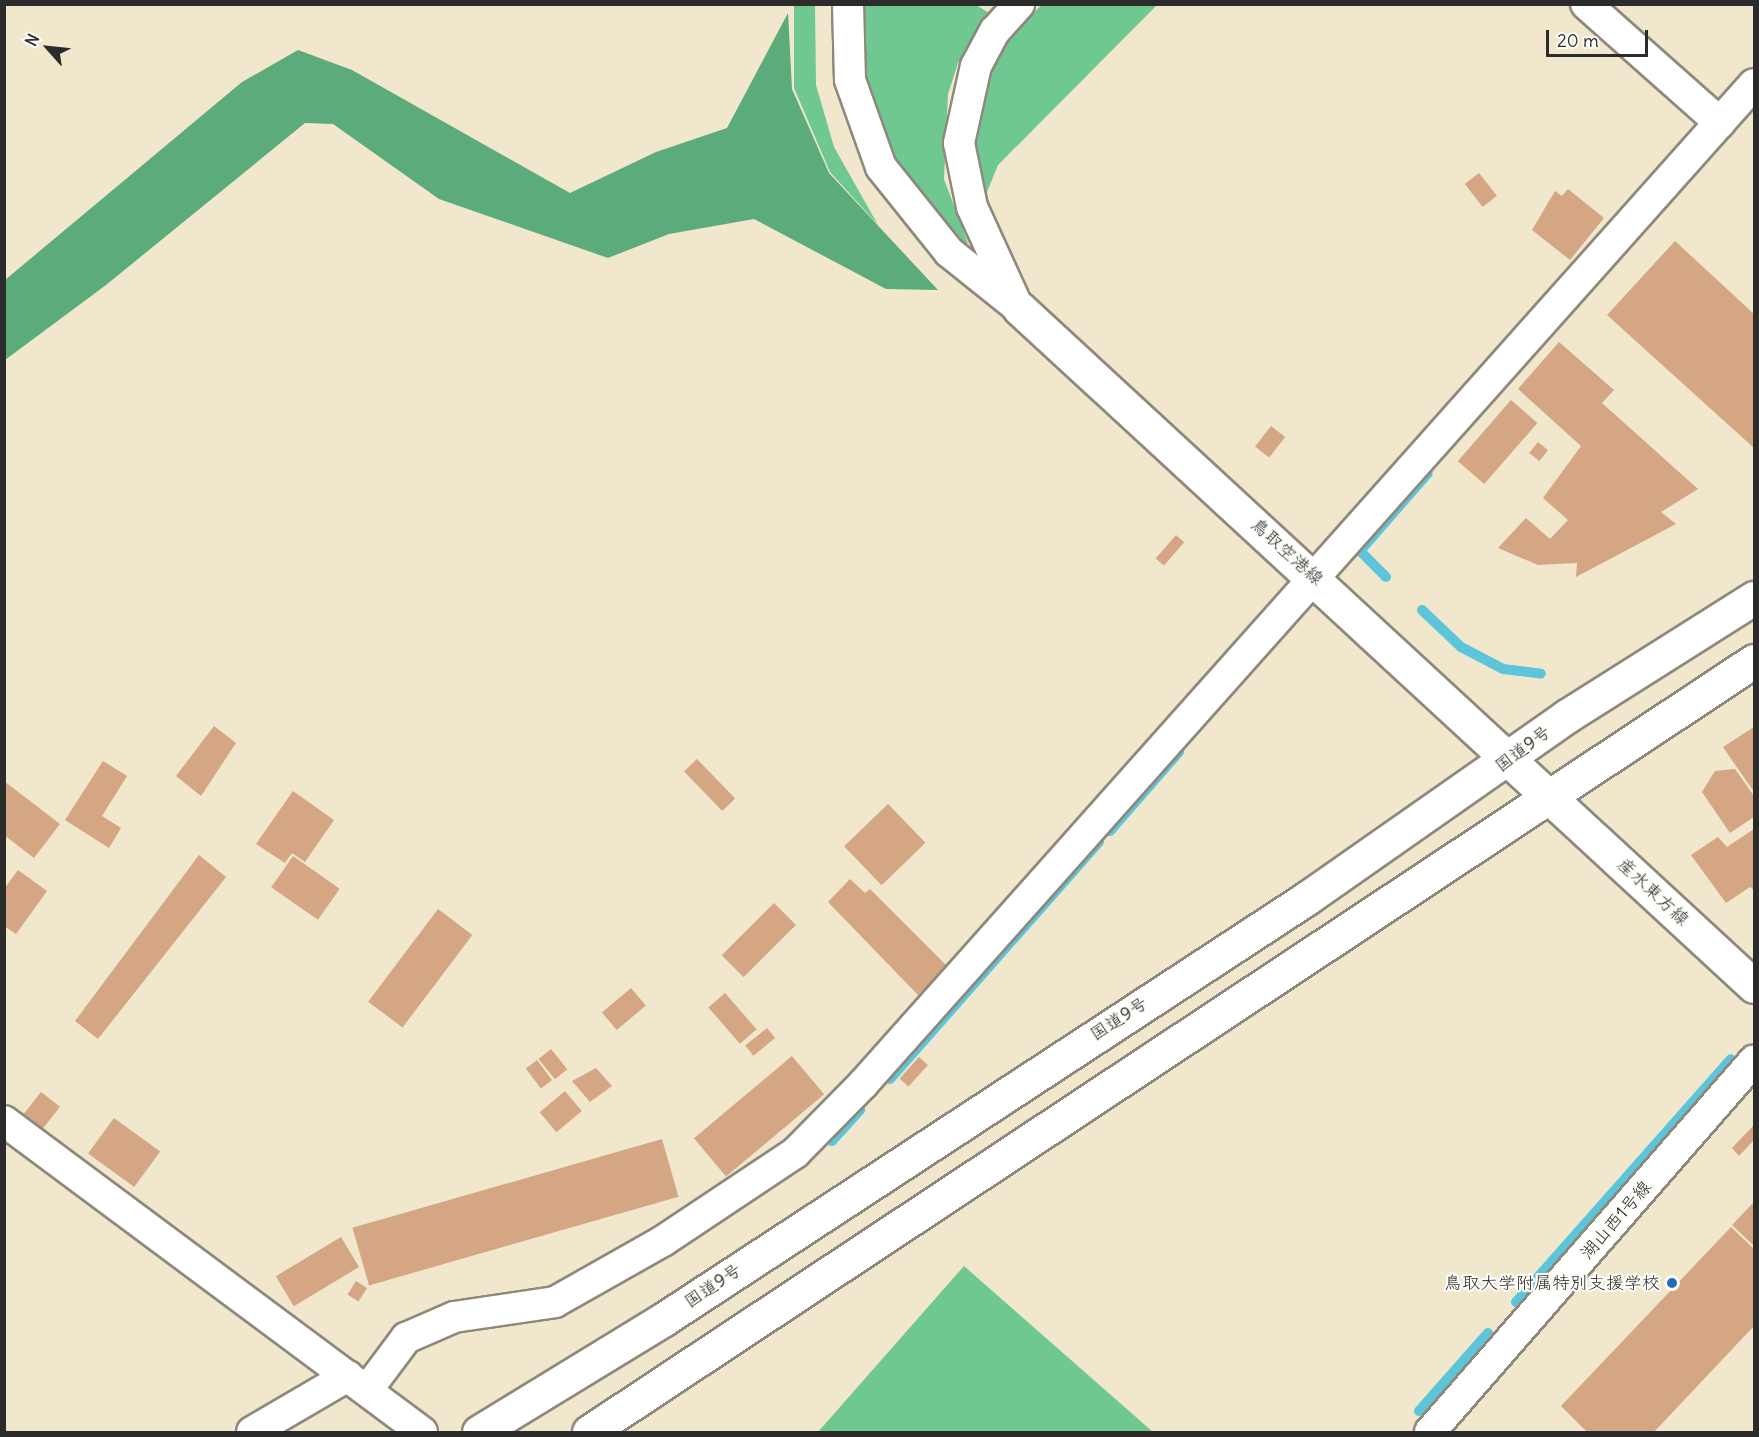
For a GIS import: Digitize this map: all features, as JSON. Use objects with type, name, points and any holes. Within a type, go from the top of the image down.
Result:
[{"type":"main road","name":"鳥取空港線","points":[[1019,308],[1316,577],[1552,798]]},
{"type":"main road","name":"国道9号","points":[[479,1432],[664,1319],[1510,760],[1567,716],[1755,598]]},
{"type":"main road","points":[[589,1432],[1552,798],[1616,749],[1755,661]]},
{"type":"main road","name":"産水東方線","points":[[1552,798],[1755,986]]},
{"type":"street","points":[[849,4],[850,80],[880,167],[949,252],[1019,308]]},
{"type":"street","points":[[1019,4],[995,31],[976,66],[959,143],[972,207],[1019,308]]},
{"type":"street","points":[[1587,4],[1720,123]]},
{"type":"street","points":[[252,1432],[358,1382],[406,1338],[454,1317],[555,1302],[663,1241],[795,1153],[1316,577],[1755,84]]},
{"type":"street","name":"湖山西1号線","points":[[1430,1432],[1755,1061]]},
{"type":"street","points":[[4,1121],[358,1382],[422,1432]]},
{"type":"green space","points":[[861,4],[976,5],[991,14],[958,63],[948,94],[944,179],[968,243],[960,246],[888,158],[863,90]]},
{"type":"green space","points":[[794,5],[815,5],[816,85],[834,147],[878,225],[830,172],[794,88]]},
{"type":"green space","points":[[1041,5],[1157,5],[998,165],[987,192],[990,211],[985,210],[973,134],[981,92],[996,56]]},
{"type":"green space","points":[[788,13],[792,89],[829,173],[938,290],[886,289],[754,219],[669,234],[608,258],[439,199],[333,124],[305,123],[106,285],[5,360],[5,280],[242,82],[298,50],[352,70],[570,193],[656,152],[727,128]]},
{"type":"green space","points":[[964,1266],[1153,1432],[818,1432]]},
{"type":"building","points":[[1479,173],[1497,196],[1483,207],[1465,184]]},
{"type":"building","points":[[1568,189],[1604,218],[1570,260],[1532,230],[1555,191],[1562,196]]},
{"type":"building","points":[[1675,241],[1754,314],[1754,448],[1607,315]]},
{"type":"building","points":[[1559,342],[1614,390],[1602,403],[1698,489],[1661,512],[1676,524],[1576,577],[1577,563],[1538,565],[1498,548],[1526,518],[1550,539],[1568,520],[1543,498],[1581,446],[1518,389]]},
{"type":"building","points":[[1511,400],[1537,423],[1484,484],[1458,461]]},
{"type":"building","points":[[1271,426],[1285,437],[1269,458],[1255,446]]},
{"type":"building","points":[[1538,442],[1548,450],[1539,461],[1529,453]]},
{"type":"building","points":[[1176,535],[1184,542],[1164,566],[1156,558]]},
{"type":"building","points":[[214,726],[236,743],[201,796],[176,776]]},
{"type":"building","points":[[1754,727],[1754,792],[1723,747]]},
{"type":"building","points":[[697,759],[735,799],[722,811],[684,772]]},
{"type":"building","points":[[103,761],[127,776],[102,816],[121,828],[109,848],[65,820]]},
{"type":"building","points":[[1735,769],[1754,796],[1754,817],[1730,833],[1702,792],[1715,771]]},
{"type":"building","points":[[4,781],[60,824],[34,858],[4,835]]},
{"type":"building","points":[[293,791],[334,820],[305,862],[292,853],[285,863],[256,844]]},
{"type":"building","points":[[888,804],[926,843],[882,885],[844,846]]},
{"type":"building","points":[[1754,829],[1754,890],[1750,887],[1726,903],[1691,855],[1718,837],[1727,847]]},
{"type":"building","points":[[199,855],[226,877],[98,1039],[75,1021]]},
{"type":"building","points":[[293,856],[340,889],[318,920],[271,887]]},
{"type":"building","points":[[18,870],[47,891],[16,934],[4,926],[4,889]]},
{"type":"building","points":[[850,879],[865,893],[870,889],[947,966],[918,995],[828,902]]},
{"type":"building","points":[[774,903],[796,925],[744,977],[722,955]]},
{"type":"building","points":[[438,909],[472,935],[403,1028],[368,1002]]},
{"type":"building","points":[[631,988],[646,1006],[617,1030],[602,1012]]},
{"type":"building","points":[[725,993],[756,1029],[740,1044],[708,1007]]},
{"type":"building","points":[[767,1028],[775,1038],[753,1056],[745,1046]]},
{"type":"building","points":[[551,1049],[567,1069],[555,1079],[539,1059]]},
{"type":"building","points":[[792,1056],[824,1094],[726,1177],[694,1138]]},
{"type":"building","points":[[919,1057],[928,1065],[909,1087],[900,1079]]},
{"type":"building","points":[[537,1060],[552,1080],[541,1088],[526,1068]]},
{"type":"building","points":[[596,1068],[612,1086],[590,1102],[572,1081]]},
{"type":"building","points":[[565,1091],[582,1111],[556,1132],[540,1112]]},
{"type":"building","points":[[41,1092],[60,1107],[42,1130],[23,1115]]},
{"type":"building","points":[[114,1118],[160,1152],[134,1187],[88,1154]]},
{"type":"building","points":[[1754,1125],[1754,1140],[1739,1156],[1732,1148]]},
{"type":"building","points":[[662,1139],[679,1197],[369,1285],[352,1228]]},
{"type":"building","points":[[1754,1202],[1754,1246],[1732,1225]]},
{"type":"building","points":[[1731,1227],[1754,1249],[1754,1326],[1654,1432],[1587,1432],[1561,1406]]},
{"type":"building","points":[[341,1237],[359,1267],[294,1306],[276,1276]]},
{"type":"building","points":[[356,1281],[367,1288],[359,1301],[348,1295]]},
{"type":"waterway","points":[[1386,577],[1360,551],[1428,473]]},
{"type":"waterway","points":[[1422,610],[1461,647],[1503,669],[1541,674]]},
{"type":"waterway","points":[[1110,831],[1179,752]]},
{"type":"waterway","points":[[890,1079],[1099,842]]},
{"type":"waterway","points":[[1516,1302],[1731,1059]]},
{"type":"waterway","points":[[832,1141],[860,1110]]},
{"type":"waterway","points":[[1419,1411],[1488,1333]]},
{"type":"place","name":"鳥取大学附属特別支援学校","points":[[1672,1283]]}]
